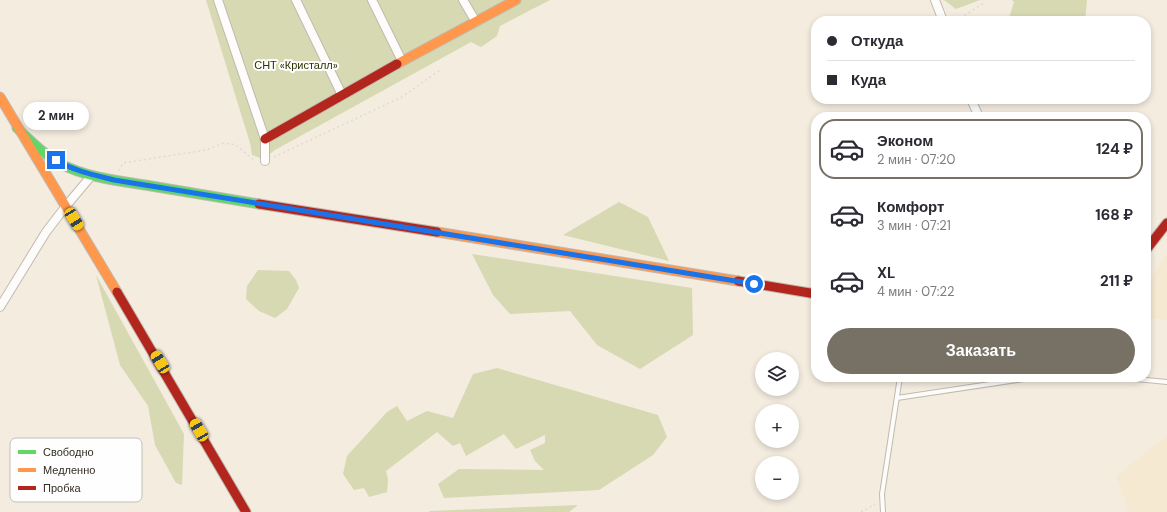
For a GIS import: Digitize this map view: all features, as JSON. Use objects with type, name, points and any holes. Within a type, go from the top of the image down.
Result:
[{"type":"main road","points":[[266,139],[402,61],[516,0]]},
{"type":"main road","points":[[0,97],[17,128],[66,206],[175,389],[246,512]]},
{"type":"main road","points":[[17,128],[37,147],[66,166],[92,175],[811,293]]},
{"type":"main road","points":[[1151,244],[1167,223]]},
{"type":"street","points":[[218,0],[266,139],[265,162]]},
{"type":"street","points":[[296,0],[342,95]]},
{"type":"street","points":[[372,0],[402,61]]},
{"type":"street","points":[[463,0],[476,22]]},
{"type":"street","points":[[935,0],[941,16]]},
{"type":"street","points":[[0,308],[46,232],[92,175]]},
{"type":"lane","points":[[1151,380],[1167,382]]},
{"type":"lane","points":[[883,512],[882,494],[899,382]]},
{"type":"lane","points":[[897,398],[1004,382]]},
{"type":"path","points":[[964,16],[982,4],[984,0]]},
{"type":"path","points":[[861,512],[882,501]]},
{"type":"shaded area","points":[[1167,254],[1167,320],[1151,318],[1151,278]]},
{"type":"shaded area","points":[[1167,436],[1167,512],[1129,512],[1116,476]]},
{"type":"green space","name":"СНТ «Кристалл»","points":[[206,0],[550,0],[500,26],[497,36],[481,47],[471,42],[275,150],[263,159],[252,155],[250,143]]},
{"type":"green space","points":[[944,0],[980,0],[956,9]]},
{"type":"green space","points":[[1012,0],[1087,0],[1085,16],[1010,16],[1014,2]]},
{"type":"green space","points":[[619,202],[648,217],[669,261],[563,235]]},
{"type":"green space","points":[[472,254],[692,288],[693,335],[640,369],[597,345],[570,311],[510,314],[493,295]]},
{"type":"green space","points":[[258,270],[289,271],[296,280],[299,288],[287,309],[275,318],[259,311],[246,299],[247,286]]},
{"type":"green space","points":[[96,275],[184,434],[182,485],[176,483],[155,445],[148,406],[120,365]]},
{"type":"green space","points":[[497,368],[658,415],[667,437],[653,455],[599,490],[444,498],[438,484],[459,469],[544,470],[535,461],[530,450],[545,443],[545,435],[516,449],[504,434],[466,456],[460,443],[453,446],[437,432],[386,471],[388,480],[387,492],[369,497],[364,488],[354,490],[343,474],[347,456],[387,412],[397,406],[407,421],[427,411],[453,418],[473,374]]},
{"type":"green space","points":[[578,505],[569,512],[429,512],[430,511]]},
{"type":"traffic: fast","points":[[17,128],[37,147],[59,163],[92,176],[259,204]]},
{"type":"traffic: slow","points":[[397,64],[516,0]]},
{"type":"traffic: slow","points":[[0,97],[117,292]]},
{"type":"traffic: slow","points":[[437,232],[738,281]]},
{"type":"traffic: jam","points":[[265,139],[397,64]]},
{"type":"traffic: jam","points":[[259,204],[437,232]]},
{"type":"traffic: jam","points":[[1151,244],[1167,223]]},
{"type":"traffic: jam","points":[[738,281],[811,293]]},
{"type":"traffic: jam","points":[[117,292],[246,512]]},
{"type":"route","points":[[56,160],[66,166],[92,175],[114,180],[754,284]]}]
